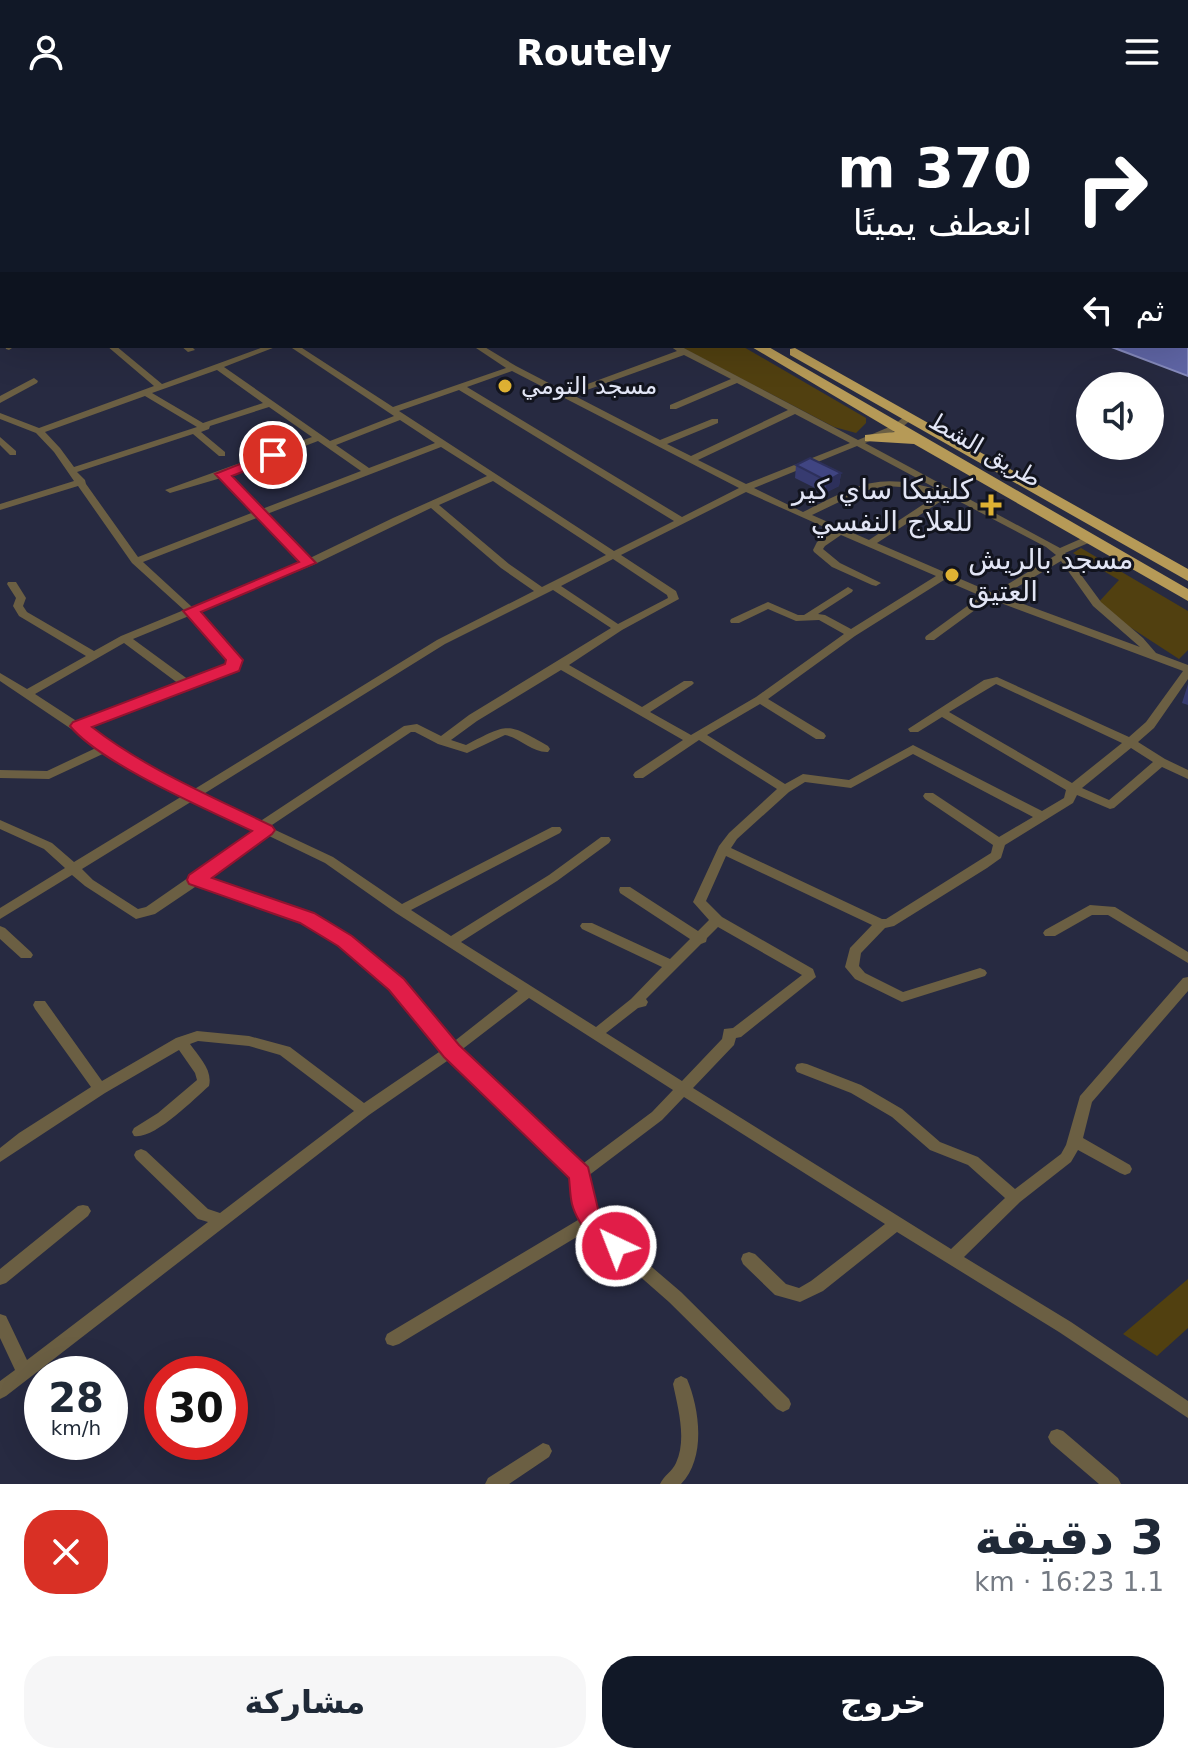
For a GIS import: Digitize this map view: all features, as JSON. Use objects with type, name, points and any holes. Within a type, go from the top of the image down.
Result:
[{"type":"highway","name":"طريق الشط","points":[[760,348],[860,406],[899,420],[926,444],[1188,596]]},
{"type":"highway","name":"طريق الشط","points":[[787,348],[899,420],[1188,576]]},
{"type":"highway","points":[[860,406],[871,422],[864,439],[897,437],[926,444]]},
{"type":"street","points":[[113,348],[162,388]]},
{"type":"street","points":[[39,431],[268,348]]},
{"type":"street","points":[[296,348],[676,597],[618,628],[473,718],[442,741]]},
{"type":"street","points":[[480,348],[565,395],[804,515],[992,596],[1188,670],[1150,725],[1073,789],[1069,800],[1049,815],[1040,815],[913,749],[851,784],[803,778],[785,789],[747,822],[723,849],[699,902],[717,920],[770,948],[810,975],[736,1033],[729,1033],[729,1041],[657,1116],[580,1174]]},
{"type":"street","points":[[677,348],[796,410],[864,439],[946,493],[1061,554],[1093,599],[1143,642],[1152,655]]},
{"type":"street","points":[[565,395],[683,352]]},
{"type":"street","points":[[217,366],[367,471]]},
{"type":"street","points":[[391,411],[513,368]]},
{"type":"street","points":[[673,407],[737,380]]},
{"type":"street","points":[[0,400],[34,381]]},
{"type":"street","points":[[460,387],[680,520]]},
{"type":"street","points":[[146,393],[181,416],[209,426]]},
{"type":"street","points":[[74,470],[270,404]]},
{"type":"street","points":[[692,459],[796,410]]},
{"type":"street","points":[[0,416],[39,431],[74,470],[136,561],[191,611],[235,660],[233,667],[79,726]]},
{"type":"street","points":[[329,445],[400,417]]},
{"type":"street","points":[[0,914],[410,660],[680,520],[746,488],[864,439],[899,420]]},
{"type":"street","points":[[661,443],[715,421]]},
{"type":"street","points":[[194,431],[222,454]]},
{"type":"street","points":[[170,490],[319,438]]},
{"type":"street","points":[[0,440],[13,453]]},
{"type":"street","points":[[136,561],[440,444]]},
{"type":"street","points":[[223,474],[309,563]]},
{"type":"street","points":[[27,694],[125,638],[309,563],[491,478]]},
{"type":"street","points":[[0,507],[82,482]]},
{"type":"street","points":[[804,515],[879,482],[908,484],[946,493]]},
{"type":"street","points":[[869,544],[946,493]]},
{"type":"street","points":[[432,504],[505,566],[541,591]]},
{"type":"street","points":[[840,531],[821,544],[818,550],[836,565],[876,583]]},
{"type":"street","points":[[930,638],[992,596],[1089,539]]},
{"type":"street","points":[[639,775],[760,699],[851,634],[943,576]]},
{"type":"street","points":[[12,584],[21,598],[18,610],[92,655]]},
{"type":"street","points":[[553,585],[618,628]]},
{"type":"street","points":[[808,616],[848,590]]},
{"type":"street","points":[[735,621],[763,605],[796,618],[821,617],[851,634]]},
{"type":"street","points":[[125,638],[188,685]]},
{"type":"street","points":[[561,665],[785,789]]},
{"type":"street","points":[[0,676],[107,747],[193,795],[329,860],[528,991],[1065,1327],[1188,1410]]},
{"type":"street","points":[[914,729],[988,682],[997,680],[1130,742],[1188,775]]},
{"type":"street","points":[[643,711],[688,683]]},
{"type":"street","points":[[760,699],[820,736]]},
{"type":"street","points":[[942,712],[1073,789],[1110,805],[1161,762]]},
{"type":"street","points":[[0,824],[48,846],[75,867],[89,883],[132,913],[140,915],[196,880],[263,828],[408,729],[417,728],[467,749],[498,731],[508,730],[544,749]]},
{"type":"street","points":[[0,774],[49,775],[107,747]]},
{"type":"street","points":[[929,796],[999,843]]},
{"type":"street","points":[[980,973],[902,997],[860,976],[852,967],[855,951],[881,924],[897,918],[983,865],[997,855],[999,843],[1040,815]]},
{"type":"street","points":[[401,910],[556,830]]},
{"type":"street","points":[[453,941],[553,878],[605,840]]},
{"type":"street","points":[[723,849],[881,924]]},
{"type":"street","points":[[196,880],[286,908],[345,941],[396,985],[451,1051],[580,1174],[584,1206],[591,1220],[707,1327],[783,1404]]},
{"type":"street","points":[[625,890],[701,939]]},
{"type":"street","points":[[1050,933],[1090,910],[1110,910],[1188,958]]},
{"type":"street","points":[[596,1034],[634,1003],[641,1002],[638,999],[717,920]]},
{"type":"street","points":[[587,926],[672,966]]},
{"type":"street","points":[[0,931],[26,955]]},
{"type":"street","points":[[952,1258],[1015,1198],[1066,1158],[1085,1100],[1188,982]]},
{"type":"street","points":[[44,1356],[312,1154],[364,1111],[451,1051],[528,991]]},
{"type":"street","points":[[40,1005],[100,1089]]},
{"type":"street","points":[[0,1156],[100,1089],[181,1042],[197,1036],[214,1035],[273,1047],[315,1071],[364,1111]]},
{"type":"street","points":[[139,1132],[163,1117],[204,1082],[202,1072],[181,1042]]},
{"type":"street","points":[[802,1068],[856,1089],[897,1113],[935,1146],[973,1161],[1015,1198]]},
{"type":"street","points":[[1074,1140],[1125,1169]]},
{"type":"street","points":[[141,1155],[203,1214],[222,1220]]},
{"type":"street","points":[[0,1278],[83,1211]]},
{"type":"street","points":[[393,1339],[591,1220]]},
{"type":"street","points":[[749,1259],[781,1290],[800,1295],[817,1286],[896,1224]]},
{"type":"street","points":[[0,1321],[24,1371],[0,1391]]},
{"type":"street","points":[[669,1484],[684,1467],[689,1448],[688,1414],[681,1384]]},
{"type":"street","points":[[1057,1437],[1112,1484]]},
{"type":"street","points":[[494,1484],[543,1451]]},
{"type":"shaded area","points":[[683,348],[745,348],[866,418],[866,423],[856,433],[834,427]]},
{"type":"shaded area","points":[[1081,548],[1188,611],[1188,650],[1179,659],[1096,605],[1119,580],[1073,553]]},
{"type":"shaded area","points":[[1188,1279],[1188,1328],[1157,1356],[1123,1334]]},
{"type":"water","points":[[1114,348],[1188,348],[1188,376]]},
{"type":"building","points":[[810,458],[841,473],[827,481],[796,465]]},
{"type":"place","name":"مسجد التومي","points":[[505,386]]},
{"type":"place","name":"كلينيكا ساي كير للعلاج النفسي","points":[[991,505]]},
{"type":"place","name":"مسجد بالريش العتيق","points":[[952,575]]},
{"type":"route","points":[[273,455],[223,474],[309,563],[191,611],[235,660],[233,667],[79,726],[107,747],[172,784],[266,830],[196,880],[286,908],[307,918],[345,941],[396,985],[451,1051],[580,1174],[584,1206],[591,1220],[616,1246]]}]
